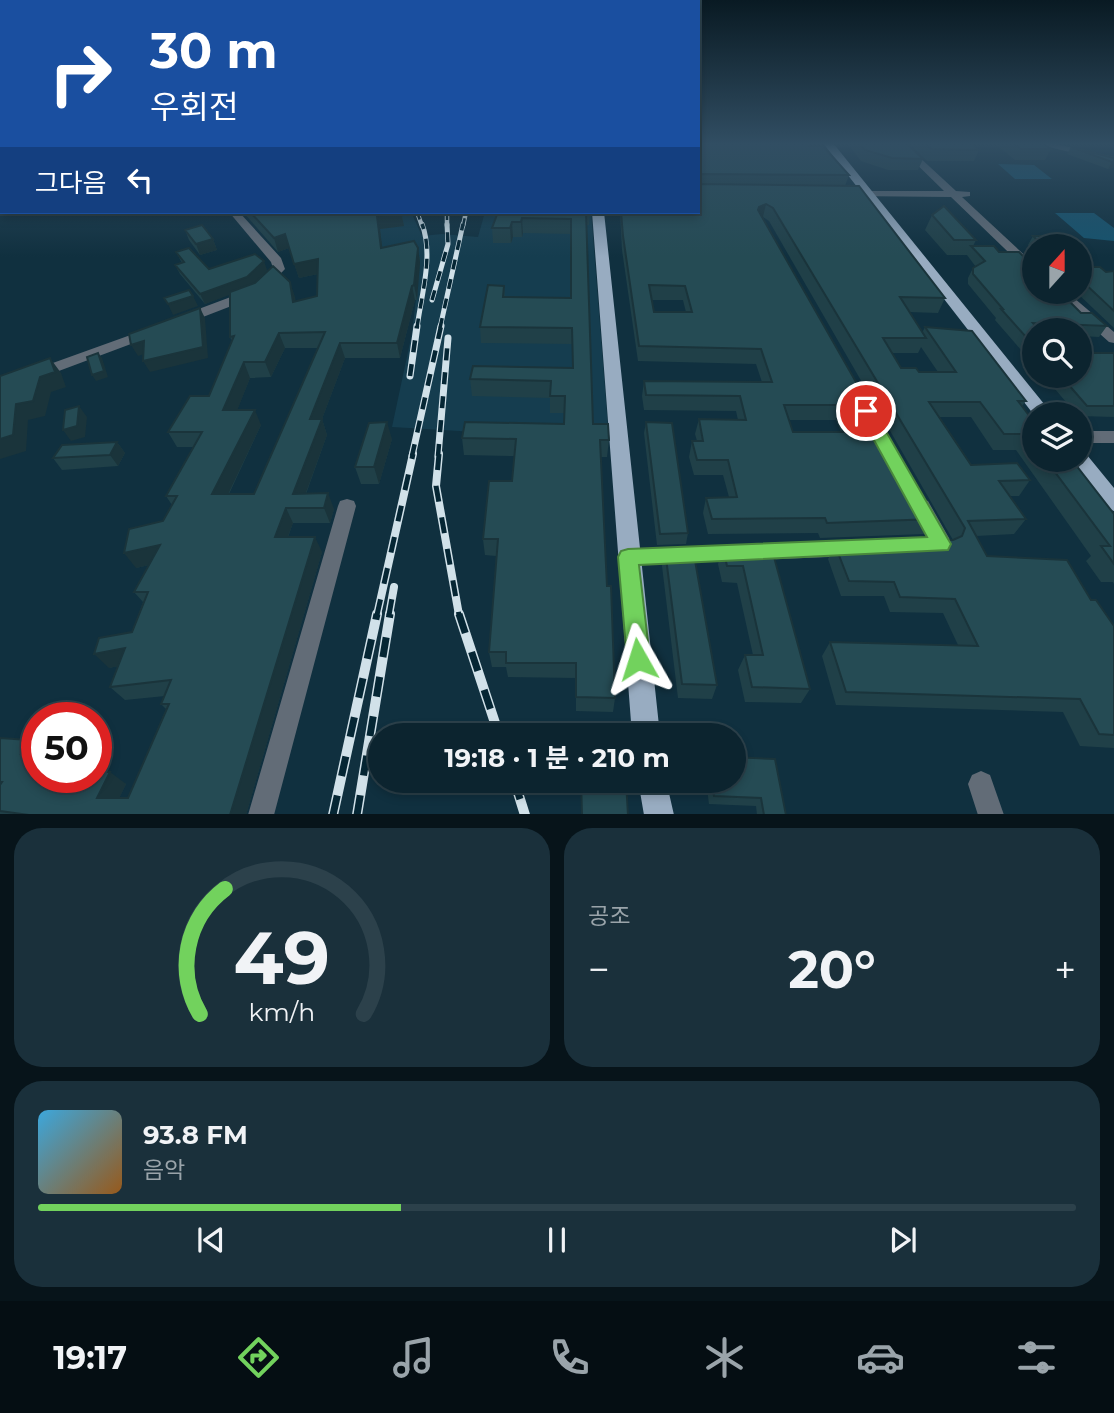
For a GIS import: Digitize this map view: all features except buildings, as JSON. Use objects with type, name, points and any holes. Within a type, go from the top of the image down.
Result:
[{"type":"main road","points":[[857,181],[1034,402]]},
{"type":"main road","points":[[598,214],[645,723]]},
{"type":"main road","points":[[1089,472],[1114,503]]},
{"type":"main road","points":[[655,793],[659,814]]},
{"type":"street","points":[[938,181],[1022,259]]},
{"type":"street","points":[[841,193],[966,194]]},
{"type":"street","points":[[0,387],[256,292],[279,269],[277,261],[236,214]]},
{"type":"street","points":[[1073,304],[1114,339]]},
{"type":"street","points":[[1092,437],[1114,437]]},
{"type":"street","points":[[915,495],[942,544],[915,545]]},
{"type":"street","points":[[261,814],[347,506]]},
{"type":"street","points":[[628,557],[874,547]]},
{"type":"street","points":[[981,784],[992,814]]},
{"type":"shaded area","points":[[1055,213],[1094,213],[1114,228],[1114,241],[1092,239],[1092,234],[1079,234]]},
{"type":"shaded area","points":[[395,214],[412,214],[422,236],[442,234],[478,237],[484,214],[591,214],[609,440],[392,427],[412,333],[420,264],[357,250],[359,227]]},
{"type":"railway","points":[[418,214],[422,226]]},
{"type":"railway","points":[[447,214],[447,224]]},
{"type":"railway","points":[[463,226],[466,214]]},
{"type":"railway","points":[[417,328],[427,262],[422,224]]},
{"type":"railway","points":[[432,300],[448,244],[447,224]]},
{"type":"railway","points":[[440,328],[463,224]]},
{"type":"railway","points":[[410,376],[417,326]]},
{"type":"railway","points":[[412,456],[441,326]]},
{"type":"railway","points":[[438,456],[448,338]]},
{"type":"railway","points":[[377,615],[413,454]]},
{"type":"railway","points":[[439,454],[436,486],[459,615]]},
{"type":"railway","points":[[389,615],[394,587]]},
{"type":"railway","points":[[333,814],[377,614]]},
{"type":"railway","points":[[357,814],[390,614]]},
{"type":"railway","points":[[459,614],[495,723]]},
{"type":"railway","points":[[518,793],[525,814]]},
{"type":"route","points":[[638,659],[628,557],[942,544],[866,411]]}]
